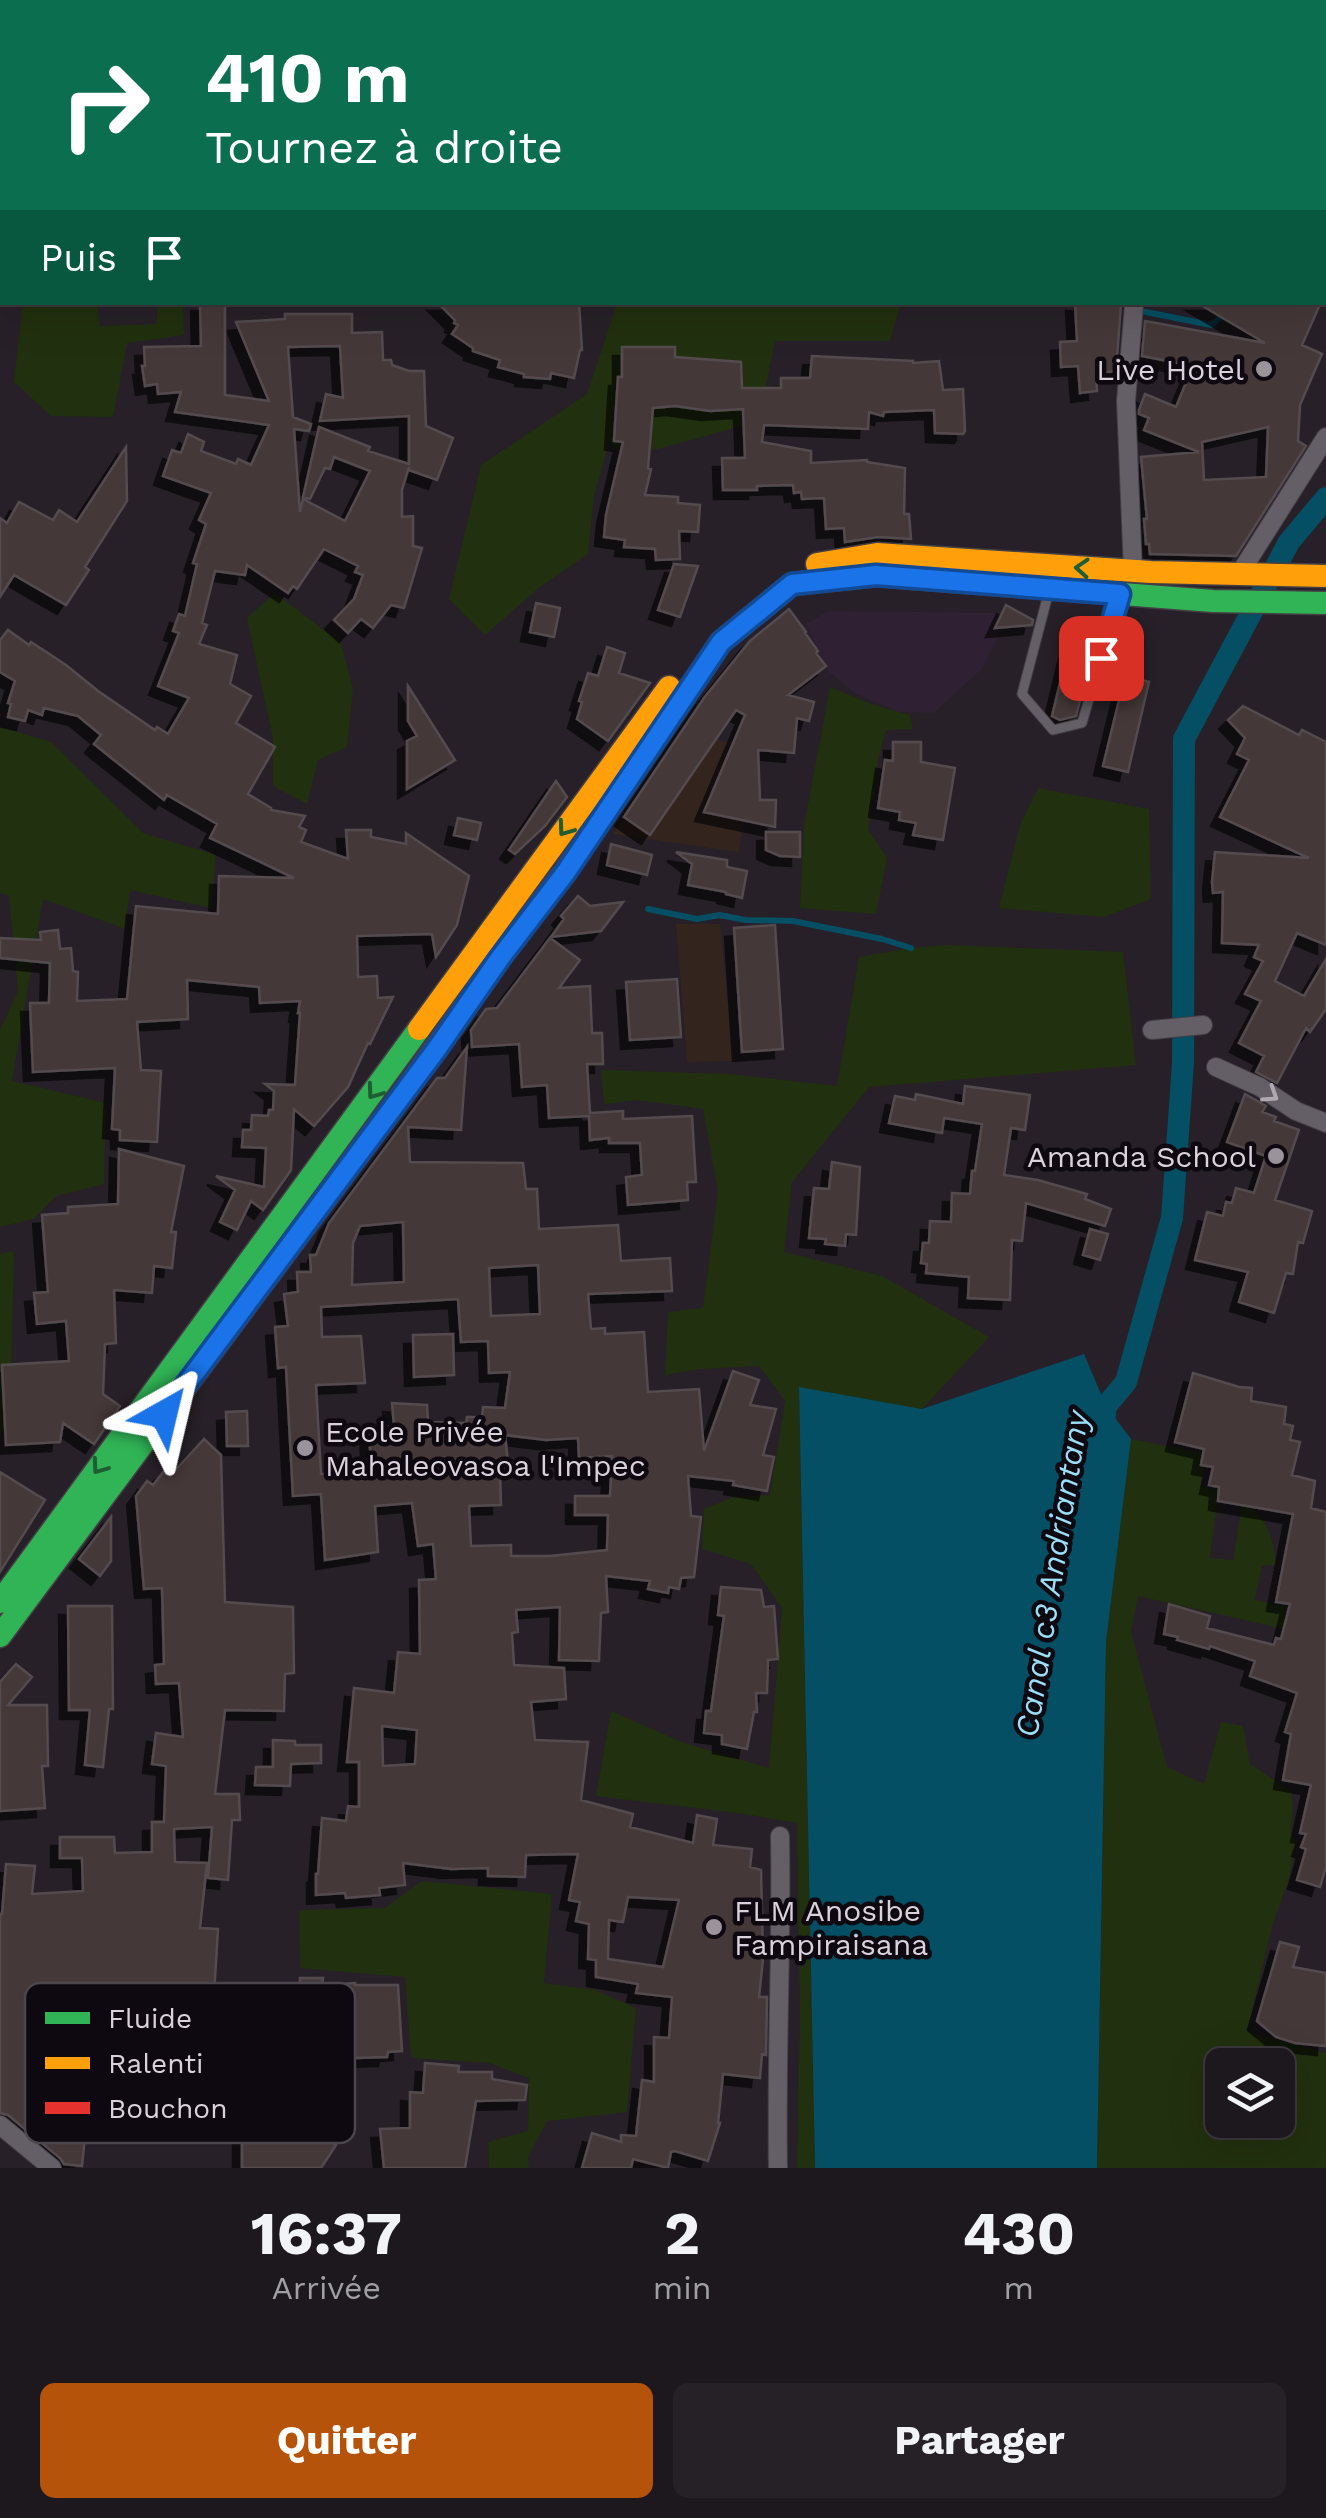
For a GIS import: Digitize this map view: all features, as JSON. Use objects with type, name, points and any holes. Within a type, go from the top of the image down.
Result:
[{"type":"street","points":[[1133,571],[1126,401],[1134,305]]},
{"type":"street","points":[[1244,573],[1326,437]]},
{"type":"street","points":[[0,1602],[710,631],[794,568],[876,554],[1133,571],[1322,576]]},
{"type":"street","points":[[0,1636],[566,872],[721,642],[792,584],[876,575],[1223,602],[1326,603]]},
{"type":"street","points":[[1152,1030],[1204,1025]]},
{"type":"street","points":[[1216,1068],[1326,1123]]},
{"type":"street","points":[[778,2168],[780,1836]]},
{"type":"street","points":[[0,2125],[52,2168]]},
{"type":"lane","points":[[1050,589],[1022,694],[1053,730],[1082,722],[1120,594]]},
{"type":"shaded area","points":[[829,611],[1010,613],[981,670],[933,713],[898,712],[855,693],[829,672],[806,624]]},
{"type":"shaded area","points":[[687,734],[752,747],[739,852],[613,834]]},
{"type":"shaded area","points":[[676,924],[720,924],[734,1061],[687,1062]]},
{"type":"green space","points":[[23,305],[97,305],[100,326],[156,324],[158,305],[183,305],[184,335],[127,343],[113,417],[51,416],[14,382]]},
{"type":"green space","points":[[616,305],[900,305],[890,341],[775,341],[759,421],[658,449],[620,453],[610,440],[594,496],[588,554],[540,587],[485,635],[449,599],[481,465],[587,394]]},
{"type":"green space","points":[[275,593],[341,643],[353,688],[347,747],[318,760],[307,804],[273,786],[273,739],[247,618]]},
{"type":"green space","points":[[830,687],[910,715],[913,729],[886,730],[879,756],[868,829],[887,858],[876,914],[800,908],[804,826]]},
{"type":"green space","points":[[0,727],[51,742],[143,833],[216,855],[211,908],[130,890],[125,929],[43,899],[12,1081],[106,1103],[104,1184],[56,1196],[33,1219],[0,1227],[0,1030],[18,991],[9,896],[0,893]]},
{"type":"green space","points":[[1038,788],[1149,809],[1151,899],[1104,917],[999,908],[1020,825]]},
{"type":"green space","points":[[947,945],[1123,952],[1136,1065],[869,1087],[792,1182],[784,1252],[882,1276],[989,1337],[922,1409],[799,1388],[815,2168],[797,2168],[797,1823],[596,1796],[611,1711],[684,1743],[769,1768],[782,1608],[751,1564],[702,1549],[704,1509],[733,1497],[770,1495],[785,1401],[759,1366],[665,1375],[668,1312],[703,1308],[718,1191],[703,1109],[638,1100],[604,1104],[601,1070],[730,1074],[837,1086],[859,957]]},
{"type":"green space","points":[[14,1251],[10,1431],[0,1433],[0,1254]]},
{"type":"green space","points":[[1131,1439],[1206,1454],[1200,1486],[1219,1491],[1210,1558],[1233,1560],[1243,1498],[1267,1528],[1275,1555],[1276,1566],[1262,1565],[1255,1600],[1292,1608],[1288,1630],[1138,1596],[1131,1632],[1167,1767],[1204,1784],[1221,1722],[1243,1726],[1250,1764],[1291,1791],[1290,1834],[1296,1841],[1247,2032],[1326,2053],[1326,2168],[1097,2168],[1106,1642]]},
{"type":"green space","points":[[422,1881],[552,1894],[544,1983],[595,1990],[636,2008],[627,2112],[547,2121],[528,2157],[529,2168],[489,2168],[488,2142],[528,2131],[529,2078],[489,2063],[411,2058],[405,1977],[300,1968],[299,1910],[385,1908]]},
{"type":"water","points":[[1084,1354],[1106,1406],[1131,1439],[1106,1642],[1097,2168],[815,2168],[799,1387],[922,1409]]},
{"type":"building","points":[[200,305],[225,305],[225,395],[269,401],[236,322],[285,319],[285,314],[352,314],[352,333],[382,332],[383,360],[391,360],[392,365],[409,371],[424,371],[426,426],[453,438],[437,480],[409,467],[402,490],[402,517],[413,516],[413,546],[422,548],[404,608],[391,605],[373,628],[361,619],[348,633],[334,620],[354,599],[363,575],[355,572],[358,566],[324,549],[297,589],[293,586],[288,593],[247,565],[245,575],[215,571],[202,623],[207,625],[199,644],[237,655],[230,684],[251,696],[236,723],[275,747],[248,794],[271,810],[305,816],[299,827],[306,830],[301,842],[348,859],[346,830],[371,830],[371,837],[406,844],[406,833],[469,876],[457,925],[436,957],[432,934],[357,936],[358,977],[377,976],[378,998],[393,997],[348,1087],[314,1126],[294,1109],[291,1170],[263,1210],[251,1201],[237,1230],[220,1222],[235,1190],[216,1176],[264,1187],[266,1148],[242,1147],[243,1130],[251,1130],[252,1115],[268,1116],[269,1110],[273,1110],[274,1091],[265,1084],[295,1085],[300,1001],[260,1003],[259,987],[187,980],[188,1019],[137,1022],[141,1070],[161,1071],[157,1142],[120,1140],[120,1130],[112,1129],[115,1068],[33,1072],[30,1003],[49,1003],[50,963],[0,958],[0,938],[41,940],[40,932],[58,930],[60,949],[71,948],[73,971],[78,972],[77,1001],[127,999],[136,906],[218,914],[219,876],[294,878],[210,838],[217,824],[167,795],[164,800],[94,744],[101,735],[78,716],[44,708],[42,715],[28,710],[25,721],[8,717],[15,681],[0,672],[0,640],[8,630],[66,665],[155,730],[157,727],[168,734],[189,698],[158,686],[179,633],[173,631],[179,614],[185,616],[197,564],[193,563],[206,524],[199,520],[211,493],[163,476],[172,450],[181,453],[188,434],[204,442],[201,451],[236,464],[238,459],[251,465],[269,425],[175,412],[181,392],[158,394],[157,384],[145,386],[144,347],[201,346]],"holes":[[[340,346],[343,398],[326,394],[320,421],[409,416],[409,464],[368,451],[370,447],[319,427],[303,497],[310,499],[334,457],[370,471],[345,521],[303,499],[300,512],[294,429],[309,431],[311,424],[293,417],[288,347]]]},
{"type":"building","points":[[440,305],[579,305],[582,350],[574,378],[551,373],[550,379],[524,377],[498,367],[500,360],[473,351],[452,334],[458,325]]},
{"type":"building","points":[[1075,305],[1121,305],[1116,371],[1096,373],[1097,391],[1080,393],[1078,366],[1061,367],[1060,342],[1077,341]]},
{"type":"building","points":[[1201,305],[1320,305],[1302,345],[1322,354],[1300,405],[1298,441],[1306,446],[1236,556],[1150,554],[1146,544],[1141,457],[1199,452],[1144,430],[1149,418],[1139,414],[1139,410],[1145,394],[1176,407],[1193,366],[1142,356],[1145,321],[1265,343]],"holes":[[[1268,427],[1266,477],[1204,480],[1202,442]]]},
{"type":"building","points":[[622,347],[675,347],[675,357],[741,362],[742,388],[781,388],[781,378],[810,378],[812,356],[913,363],[939,361],[943,390],[963,389],[965,431],[935,433],[934,410],[884,412],[883,416],[869,412],[868,429],[764,425],[762,442],[811,451],[811,463],[867,460],[905,468],[904,514],[909,514],[911,539],[878,537],[845,542],[844,528],[826,529],[824,498],[802,499],[801,492],[794,493],[793,485],[723,490],[722,458],[745,458],[743,409],[653,408],[648,468],[651,469],[645,495],[678,497],[678,503],[700,505],[698,532],[679,531],[680,559],[656,560],[655,549],[624,547],[625,540],[604,537],[623,442],[614,441]]},
{"type":"building","points":[[126,447],[127,501],[66,605],[14,575],[0,597],[0,518],[7,523],[19,502],[53,520],[59,510],[77,522]]},
{"type":"building","points":[[674,564],[698,566],[680,617],[658,610]]},
{"type":"building","points":[[536,603],[560,608],[554,637],[530,632]]},
{"type":"building","points":[[1006,605],[1033,620],[1032,625],[995,628]]},
{"type":"building","points":[[789,609],[826,666],[788,695],[814,702],[809,721],[797,718],[794,753],[758,750],[760,800],[776,800],[775,827],[704,812],[745,715],[736,710],[650,835],[624,817],[704,698],[750,641]]},
{"type":"building","points":[[607,647],[625,653],[619,673],[650,683],[608,741],[577,719],[588,673],[598,676]]},
{"type":"building","points":[[1068,650],[1092,655],[1076,716],[1060,720],[1052,716]]},
{"type":"building","points":[[1125,676],[1149,682],[1128,772],[1103,766]]},
{"type":"building","points":[[408,686],[455,760],[407,789],[407,741],[417,736],[408,721]]},
{"type":"building","points":[[1243,706],[1299,735],[1302,730],[1326,742],[1326,945],[1297,933],[1275,981],[1304,996],[1326,959],[1326,1009],[1310,1032],[1306,1028],[1277,1083],[1256,1072],[1264,1056],[1239,1043],[1261,1001],[1245,994],[1263,961],[1254,957],[1259,945],[1222,943],[1223,892],[1213,893],[1212,882],[1215,852],[1309,858],[1220,817],[1249,760],[1237,754],[1245,738],[1228,720]]},
{"type":"building","points":[[893,742],[921,742],[921,762],[955,768],[943,840],[913,835],[916,823],[899,820],[900,812],[878,808],[885,760],[893,761]]},
{"type":"building","points":[[556,781],[567,797],[545,826],[515,854],[509,850]]},
{"type":"building","points":[[458,818],[481,823],[477,840],[454,835]]},
{"type":"building","points":[[766,832],[800,832],[800,857],[780,856],[766,850]]},
{"type":"building","points":[[611,844],[652,855],[647,875],[607,865]]},
{"type":"building","points":[[676,852],[727,860],[727,867],[747,871],[742,898],[688,885],[692,864]]},
{"type":"building","points":[[578,896],[590,906],[623,902],[601,931],[551,937],[564,919],[561,916]]},
{"type":"building","points":[[775,925],[783,1049],[742,1052],[734,928]]},
{"type":"building","points":[[550,938],[580,960],[559,988],[590,986],[592,1033],[602,1033],[603,1064],[587,1064],[590,1113],[623,1111],[623,1119],[692,1116],[696,1182],[687,1182],[688,1200],[628,1205],[626,1177],[642,1175],[640,1143],[609,1143],[609,1138],[590,1140],[589,1116],[549,1118],[547,1085],[522,1087],[519,1044],[472,1047],[471,1030],[486,1009],[497,1008]]},
{"type":"building","points":[[677,979],[681,1037],[630,1040],[626,982]]},
{"type":"building","points":[[467,1047],[461,1130],[408,1127],[410,1162],[523,1163],[526,1189],[537,1189],[539,1229],[618,1225],[621,1261],[670,1258],[672,1291],[588,1294],[591,1329],[605,1328],[605,1334],[644,1332],[648,1392],[699,1389],[704,1451],[733,1371],[759,1380],[750,1405],[776,1409],[763,1455],[774,1457],[767,1491],[733,1485],[734,1481],[688,1476],[691,1516],[701,1517],[694,1577],[681,1578],[679,1589],[669,1587],[668,1593],[648,1589],[650,1581],[606,1576],[608,1612],[601,1613],[599,1661],[559,1660],[560,1607],[516,1610],[518,1632],[512,1633],[514,1665],[564,1668],[566,1699],[531,1702],[535,1740],[588,1742],[581,1800],[633,1814],[630,1827],[693,1843],[697,1815],[717,1819],[713,1845],[752,1849],[750,1867],[761,1870],[763,1959],[759,1997],[767,1997],[766,2055],[762,2054],[760,2078],[723,2074],[720,2123],[708,2161],[675,2151],[671,2152],[668,2168],[633,2159],[631,2168],[582,2168],[592,2133],[621,2142],[621,2135],[636,2136],[642,2080],[654,2082],[654,2037],[669,2038],[672,1997],[636,1993],[638,1984],[596,1977],[596,1960],[588,1959],[589,1924],[576,1921],[580,1902],[569,1900],[578,1854],[526,1855],[525,1877],[488,1876],[488,1868],[451,1869],[403,1863],[405,1885],[379,1888],[380,1895],[316,1895],[322,1818],[346,1821],[348,1806],[359,1807],[359,1762],[347,1762],[354,1688],[394,1693],[398,1652],[420,1654],[419,1580],[436,1579],[433,1544],[418,1546],[412,1503],[375,1506],[378,1552],[325,1560],[321,1494],[293,1496],[286,1367],[278,1368],[275,1327],[288,1326],[284,1294],[298,1292],[297,1272],[311,1272],[310,1255],[316,1255],[329,1223],[437,1078],[445,1078]],"holes":[[[403,1222],[404,1282],[352,1285],[353,1243],[360,1226]],[[538,1265],[540,1314],[491,1316],[489,1268]],[[458,1299],[461,1342],[488,1341],[489,1373],[510,1372],[505,1408],[483,1407],[482,1417],[467,1417],[466,1423],[428,1422],[427,1405],[392,1403],[394,1426],[369,1427],[371,1470],[321,1474],[316,1385],[365,1383],[361,1336],[322,1337],[321,1307]],[[505,1435],[546,1440],[578,1438],[579,1458],[612,1456],[610,1496],[575,1496],[575,1515],[608,1515],[607,1550],[511,1556],[511,1545],[471,1546],[469,1506],[501,1505],[500,1473],[509,1472]],[[382,1726],[417,1730],[415,1764],[383,1766]],[[628,1897],[679,1900],[663,1967],[608,1959],[609,1920],[623,1922]]]},
{"type":"building","points":[[965,1086],[1030,1095],[1025,1130],[1011,1128],[1004,1175],[1087,1194],[1085,1199],[1111,1209],[1105,1226],[1026,1203],[1022,1241],[1012,1240],[1010,1300],[968,1298],[969,1277],[926,1273],[927,1264],[921,1263],[923,1243],[929,1243],[930,1221],[951,1222],[952,1193],[970,1194],[982,1124],[944,1118],[942,1133],[889,1123],[895,1096],[915,1100],[916,1094],[963,1104]]},
{"type":"building","points":[[1245,1094],[1266,1106],[1262,1112],[1276,1117],[1274,1121],[1299,1130],[1275,1200],[1312,1211],[1303,1243],[1298,1242],[1293,1274],[1286,1273],[1274,1313],[1239,1302],[1248,1272],[1195,1260],[1207,1212],[1223,1216],[1226,1202],[1232,1203],[1236,1188],[1254,1193],[1266,1156],[1227,1142]]},
{"type":"building","points":[[119,1149],[184,1166],[171,1232],[176,1232],[172,1268],[154,1266],[152,1293],[114,1290],[116,1343],[105,1344],[103,1394],[120,1406],[94,1444],[63,1423],[60,1442],[6,1445],[2,1365],[69,1361],[66,1321],[37,1324],[34,1293],[48,1292],[42,1215],[68,1213],[68,1207],[118,1204]]},
{"type":"building","points":[[832,1162],[860,1167],[856,1235],[846,1234],[845,1246],[809,1238],[814,1188],[829,1189]]},
{"type":"building","points":[[1090,1229],[1108,1234],[1100,1260],[1083,1255]]},
{"type":"building","points":[[453,1334],[454,1375],[414,1377],[413,1335]]},
{"type":"building","points":[[1193,1373],[1252,1388],[1251,1401],[1286,1407],[1284,1424],[1293,1426],[1290,1440],[1300,1442],[1292,1475],[1315,1481],[1311,1508],[1326,1512],[1326,1867],[1320,1887],[1297,1880],[1306,1849],[1301,1847],[1306,1834],[1300,1833],[1311,1785],[1283,1780],[1291,1734],[1285,1732],[1297,1693],[1250,1676],[1255,1661],[1164,1634],[1169,1604],[1210,1616],[1207,1628],[1274,1645],[1276,1638],[1281,1639],[1290,1604],[1276,1602],[1293,1514],[1218,1501],[1219,1487],[1209,1485],[1213,1467],[1201,1465],[1204,1449],[1175,1442]]},
{"type":"building","points":[[247,1411],[248,1446],[227,1446],[226,1412]]},
{"type":"building","points":[[204,1439],[221,1455],[225,1602],[293,1607],[294,1673],[285,1674],[284,1711],[225,1710],[215,1794],[239,1794],[240,1820],[232,1820],[228,1880],[208,1878],[212,1827],[174,1829],[175,1862],[207,1863],[200,1928],[218,1929],[215,1983],[25,1983],[25,2129],[0,2113],[0,1914],[6,1864],[35,1866],[32,1894],[83,1891],[82,1858],[60,1858],[60,1837],[114,1837],[115,1853],[152,1852],[152,1822],[164,1822],[166,1766],[152,1764],[156,1733],[183,1737],[179,1683],[156,1684],[155,1665],[164,1664],[162,1588],[144,1589],[136,1496],[147,1481],[153,1485],[164,1471],[170,1476]]},
{"type":"building","points":[[0,1472],[45,1500],[0,1572]]},
{"type":"building","points":[[111,1517],[111,1561],[100,1576],[79,1559]]},
{"type":"building","points":[[721,1587],[761,1590],[764,1607],[774,1606],[778,1659],[768,1660],[767,1693],[756,1693],[757,1712],[747,1749],[722,1744],[722,1735],[704,1733],[706,1711],[711,1711],[724,1616],[718,1615]]},
{"type":"building","points":[[68,1606],[112,1606],[113,1709],[109,1709],[103,1767],[85,1765],[90,1710],[69,1710]]},
{"type":"building","points":[[16,1664],[32,1677],[8,1705],[47,1705],[48,1766],[42,1766],[45,1808],[0,1811],[0,1682]]},
{"type":"building","points":[[273,1740],[321,1745],[321,1763],[291,1764],[290,1786],[255,1785],[256,1767],[273,1767]]},
{"type":"building","points":[[1280,1942],[1299,1947],[1293,1967],[1326,1973],[1326,2046],[1276,2037],[1257,2021]]},
{"type":"building","points":[[300,1978],[323,1978],[322,1983],[300,1983]]},
{"type":"building","points":[[355,1985],[398,1985],[402,2051],[388,2052],[387,2057],[355,2058]]},
{"type":"building","points":[[425,2063],[459,2066],[458,2072],[492,2072],[492,2079],[527,2085],[525,2100],[476,2101],[465,2168],[384,2168],[380,2129],[410,2128],[410,2092],[423,2093]]},
{"type":"building","points":[[42,2143],[84,2143],[82,2166],[64,2164]]},
{"type":"building","points":[[242,2143],[336,2145],[321,2168],[242,2168]]},
{"type":"waterway","points":[[1141,311],[1211,325],[1222,312]]},
{"type":"waterway","name":"Canal c3 Andriantany","points":[[1102,1436],[1106,1406],[1126,1382],[1172,1218],[1183,1063],[1184,739],[1289,542],[1326,498]]},
{"type":"waterway","points":[[648,909],[697,919],[720,915],[793,921],[911,948]]},
{"type":"traffic: fast","points":[[915,578],[1213,601],[1326,603]]},
{"type":"traffic: fast","points":[[0,1602],[419,1029]]},
{"type":"traffic: fast","points":[[0,1636],[403,1094]]},
{"type":"traffic: slow","points":[[817,564],[877,554],[1151,572],[1326,576]]},
{"type":"traffic: slow","points":[[647,751],[721,642],[792,584],[877,575],[915,578]]},
{"type":"traffic: slow","points":[[419,1029],[669,687]]},
{"type":"traffic: jam","points":[[403,1094],[565,872],[647,751]]},
{"type":"place","name":"Live Hotel","points":[[1264,369]]},
{"type":"place","name":"Amanda School","points":[[1276,1156]]},
{"type":"place","name":"Ecole Privée Mahaleovasoa l'Impec","points":[[305,1448]]},
{"type":"place","name":"FLM Anosibe Fampiraisana","points":[[714,1927]]},
{"type":"route","points":[[164,1414],[566,872],[721,642],[792,584],[876,575],[1120,594],[1101,658]]}]
